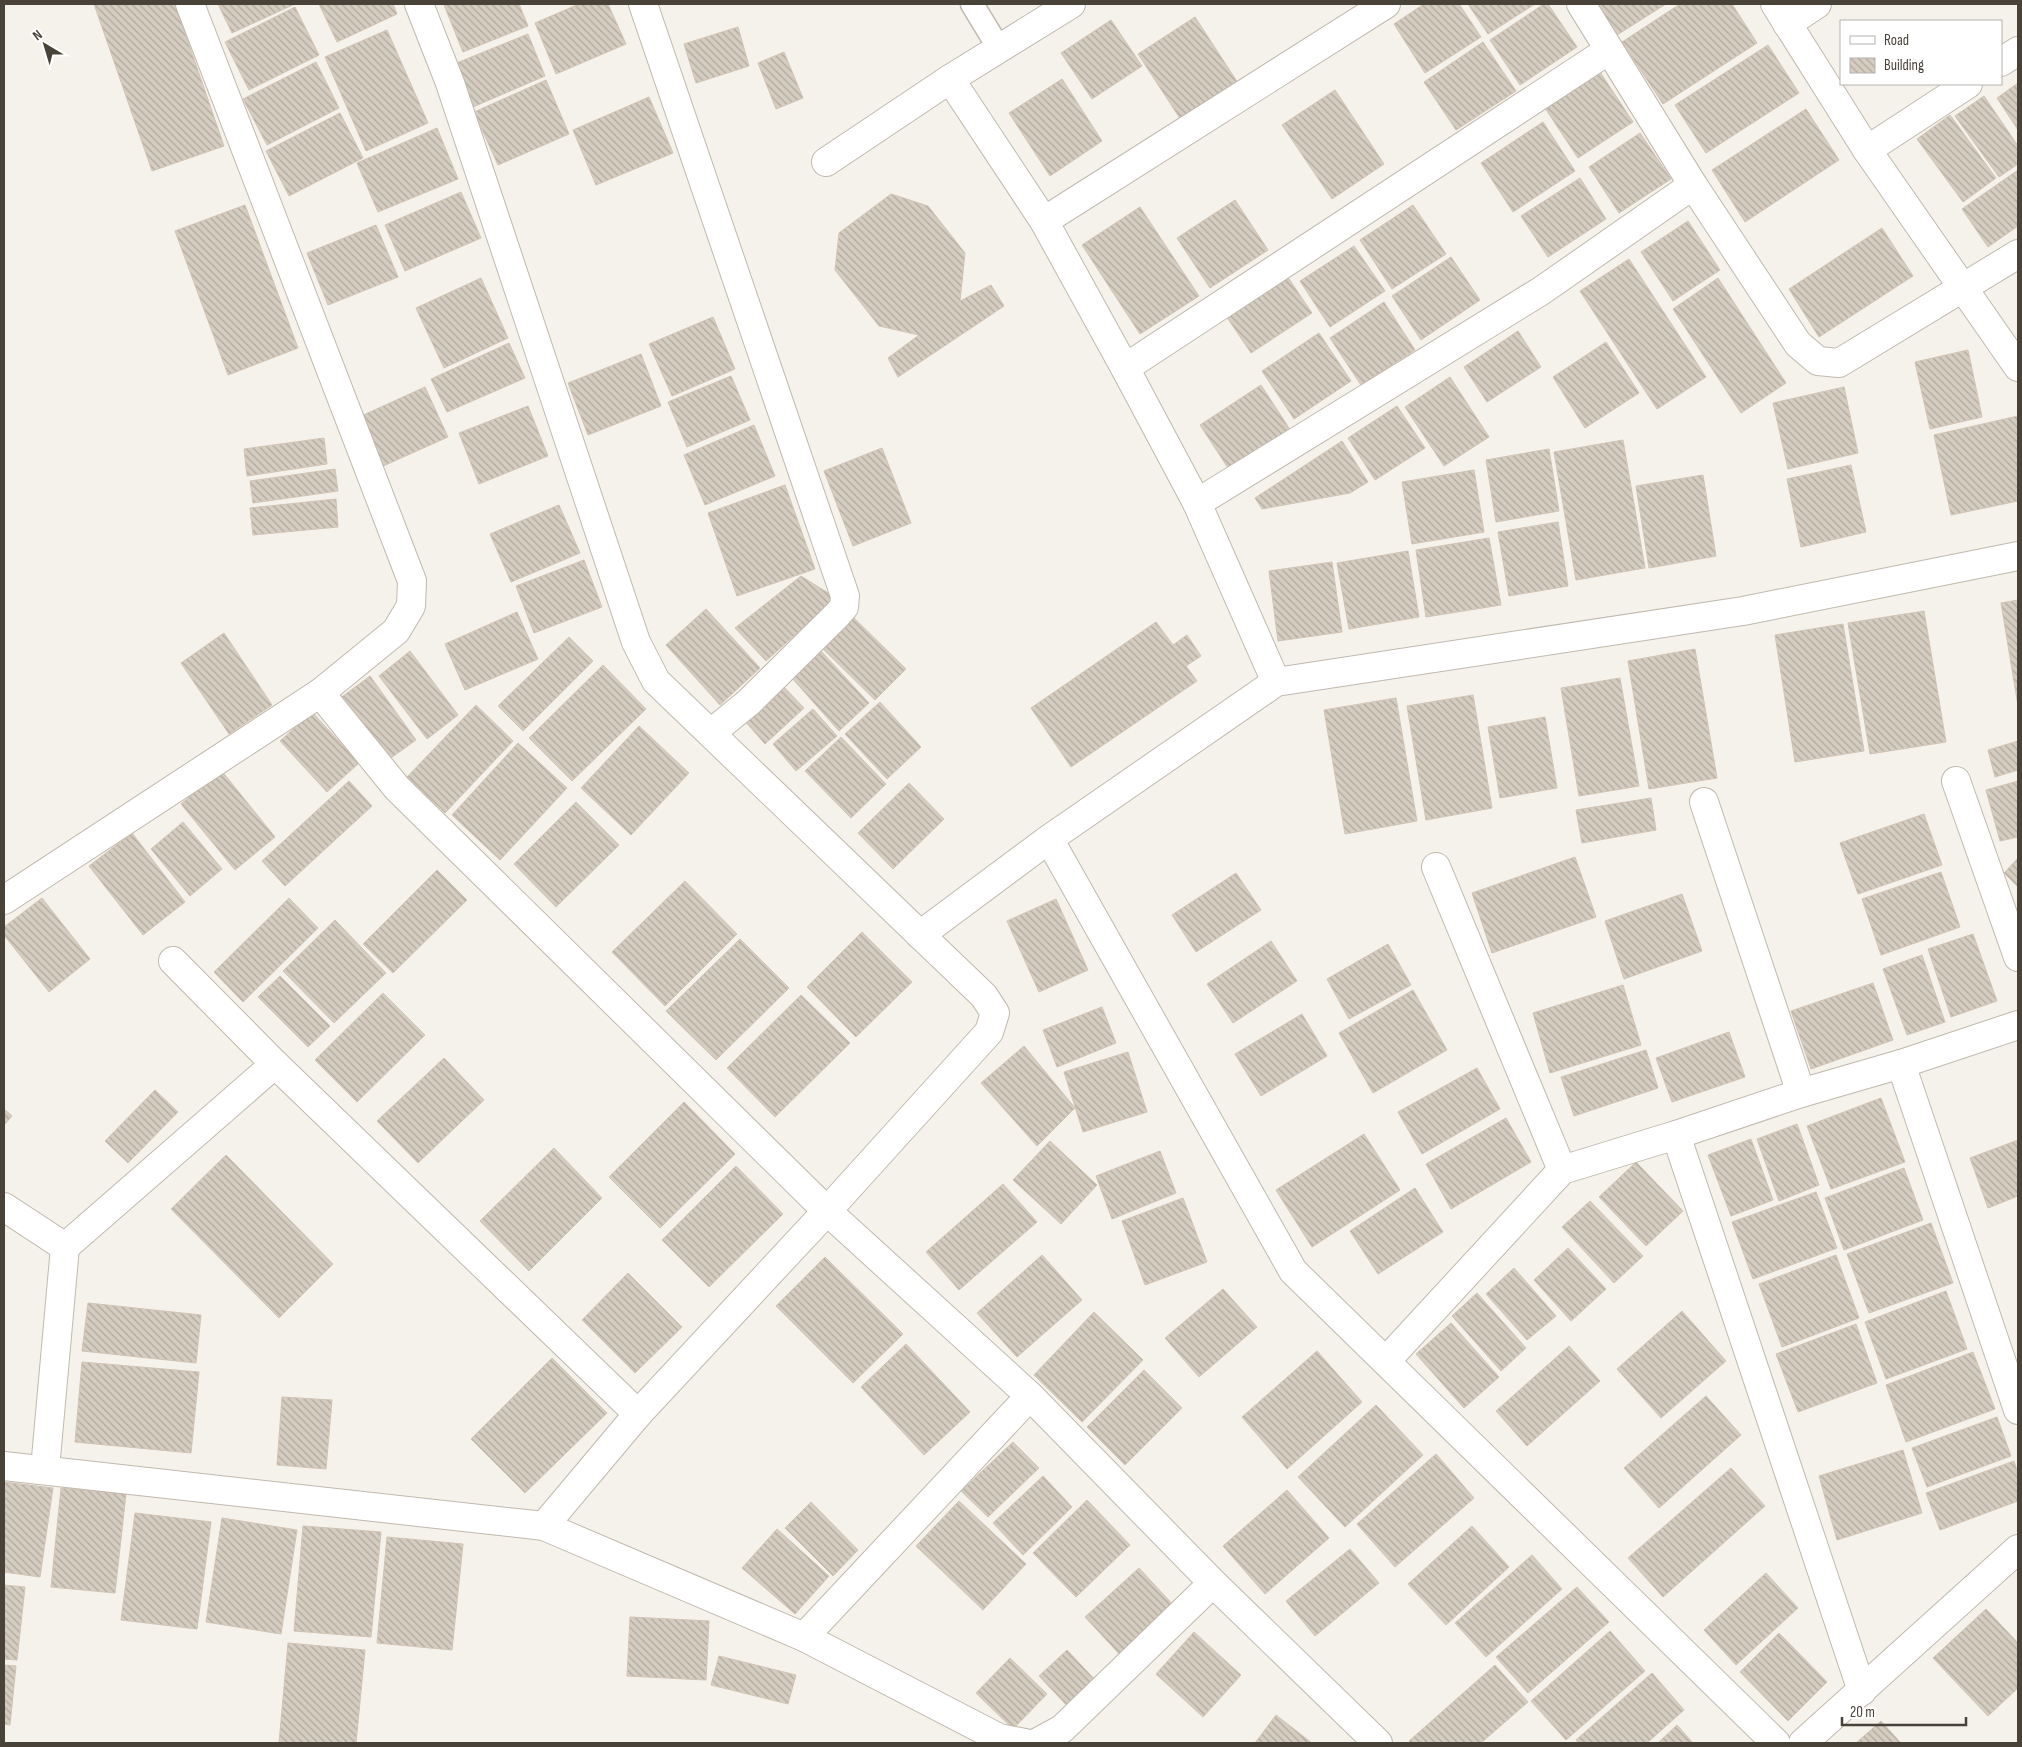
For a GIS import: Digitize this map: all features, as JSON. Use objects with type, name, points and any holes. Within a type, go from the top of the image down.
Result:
[{"type":"street","points":[[4,900],[320,693],[396,631],[411,606],[412,581],[190,4]]},
{"type":"street","points":[[419,4],[450,83],[636,642],[656,680],[984,996],[995,1013],[989,1032],[827,1211],[638,1414],[544,1526]]},
{"type":"street","points":[[644,4],[845,596],[844,607],[837,615],[749,702],[711,733]]},
{"type":"street","points":[[826,162],[950,79],[1000,50],[1071,4]]},
{"type":"street","points":[[1044,221],[1386,4]]},
{"type":"street","points":[[1581,4],[1693,185],[1798,344],[1818,361],[1838,363],[2018,254]]},
{"type":"street","points":[[1817,4],[1781,14],[1868,150],[2018,367]]},
{"type":"street","points":[[1126,368],[1610,50]]},
{"type":"street","points":[[2002,61],[2018,51]]},
{"type":"street","points":[[950,79],[1044,221],[1126,368],[1198,503],[1276,682]]},
{"type":"street","points":[[1868,150],[1966,85]]},
{"type":"street","points":[[1198,503],[1541,290],[1693,185]]},
{"type":"street","points":[[920,935],[1049,839],[1276,682],[1743,611],[2018,556]]},
{"type":"street","points":[[320,693],[397,788],[827,1211],[1030,1396],[1213,1583],[1378,1743]]},
{"type":"street","points":[[1956,781],[2018,957]]},
{"type":"street","points":[[1704,802],[1800,1093]]},
{"type":"street","points":[[1049,839],[1293,1271],[1776,1743]]},
{"type":"street","points":[[1436,867],[1562,1170]]},
{"type":"street","points":[[173,962],[275,1064],[638,1414]]},
{"type":"street","points":[[1386,1361],[1562,1170],[1676,1135],[1800,1093],[1901,1064],[2018,1025]]},
{"type":"street","points":[[45,1470],[64,1247],[275,1064]]},
{"type":"street","points":[[1901,1064],[2018,1410]]},
{"type":"street","points":[[1676,1135],[1862,1690]]},
{"type":"street","points":[[4,1207],[64,1247]]},
{"type":"street","points":[[804,1637],[1030,1396]]},
{"type":"street","points":[[4,1466],[544,1526],[804,1637],[999,1738],[1025,1743]]},
{"type":"street","points":[[1803,1743],[2018,1549]]},
{"type":"street","points":[[1036,1743],[1062,1729],[1213,1583]]},
{"type":"lane","points":[[972,4],[1000,50]]},
{"type":"building","points":[[94,4],[175,4],[224,146],[152,171]]},
{"type":"building","points":[[218,4],[295,4],[232,33]]},
{"type":"building","points":[[319,4],[393,4],[397,14],[337,42]]},
{"type":"building","points":[[519,4],[528,26],[463,52],[444,5]]},
{"type":"building","points":[[579,4],[608,4],[626,44],[556,74],[535,23]]},
{"type":"building","points":[[1424,4],[1459,4],[1481,37],[1425,73],[1394,24]]},
{"type":"building","points":[[1468,4],[1535,4],[1488,34]]},
{"type":"building","points":[[1544,4],[1548,4],[1577,47],[1520,85],[1490,40]]},
{"type":"building","points":[[1596,4],[1666,4],[1617,35]]},
{"type":"building","points":[[1680,4],[1732,4],[1757,43],[1663,104],[1622,42]]},
{"type":"building","points":[[295,7],[319,55],[249,90],[225,42]]},
{"type":"building","points":[[1195,17],[1238,83],[1181,120],[1138,54]]},
{"type":"building","points":[[1111,20],[1142,66],[1092,99],[1061,53]]},
{"type":"building","points":[[738,27],[749,66],[696,83],[684,44]]},
{"type":"building","points":[[387,30],[428,123],[366,151],[325,57]]},
{"type":"building","points":[[528,34],[545,76],[473,107],[454,64]]},
{"type":"building","points":[[1483,42],[1516,91],[1456,130],[1424,82]]},
{"type":"building","points":[[1768,45],[1799,93],[1706,153],[1675,105]]},
{"type":"building","points":[[784,52],[803,98],[776,109],[758,63]]},
{"type":"building","points":[[316,62],[339,108],[267,145],[243,99]]},
{"type":"building","points":[[1600,72],[1633,122],[1578,158],[1545,108]]},
{"type":"building","points":[[1062,79],[1102,141],[1050,176],[1009,113]]},
{"type":"building","points":[[546,80],[569,134],[498,165],[474,112]]},
{"type":"building","points":[[2018,83],[2018,130],[1997,98]]},
{"type":"building","points":[[1335,90],[1384,164],[1332,199],[1282,125]]},
{"type":"building","points":[[1984,96],[2018,146],[2018,164],[1999,177],[1955,116]]},
{"type":"building","points":[[649,97],[673,153],[596,185],[573,130]]},
{"type":"building","points":[[1806,109],[1839,160],[1745,222],[1712,170]]},
{"type":"building","points":[[340,113],[363,158],[289,196],[266,151]]},
{"type":"building","points":[[1950,115],[1996,178],[1963,202],[1917,139]]},
{"type":"building","points":[[1543,122],[1575,171],[1513,212],[1481,163]]},
{"type":"building","points":[[437,128],[458,179],[378,212],[357,163]]},
{"type":"building","points":[[1640,133],[1671,179],[1619,213],[1589,167]]},
{"type":"building","points":[[2018,170],[2018,226],[1988,247],[1962,209]]},
{"type":"building","points":[[1580,178],[1606,219],[1548,257],[1521,216]]},
{"type":"building","points":[[461,192],[481,238],[405,271],[385,225]]},
{"type":"building","points":[[891,194],[928,206],[965,253],[960,301],[991,285],[1004,306],[898,377],[888,358],[919,335],[879,326],[835,270],[839,233]]},
{"type":"building","points":[[1235,200],[1268,250],[1210,288],[1177,238]]},
{"type":"building","points":[[245,205],[298,348],[228,375],[175,231]]},
{"type":"building","points":[[1413,205],[1446,254],[1392,289],[1360,240]]},
{"type":"building","points":[[1140,207],[1199,296],[1140,334],[1082,245]]},
{"type":"building","points":[[1688,221],[1720,270],[1673,301],[1641,252]]},
{"type":"building","points":[[376,225],[398,277],[328,305],[307,253]]},
{"type":"building","points":[[1882,228],[1913,276],[1819,337],[1789,289]]},
{"type":"building","points":[[1354,246],[1385,291],[1330,327],[1300,281]]},
{"type":"building","points":[[1451,257],[1480,300],[1421,340],[1392,296]]},
{"type":"building","points":[[1629,259],[1706,377],[1657,409],[1580,291]]},
{"type":"building","points":[[1285,273],[1312,313],[1251,353],[1224,313]]},
{"type":"building","points":[[481,278],[508,338],[444,368],[416,308]]},
{"type":"building","points":[[1718,278],[1786,383],[1741,413],[1673,309]]},
{"type":"building","points":[[1384,302],[1415,350],[1361,385],[1330,338]]},
{"type":"building","points":[[713,317],[735,369],[672,396],[649,344]]},
{"type":"building","points":[[1518,331],[1541,367],[1487,402],[1464,367]]},
{"type":"building","points":[[1319,333],[1351,381],[1294,419],[1262,371]]},
{"type":"building","points":[[1606,342],[1639,393],[1585,428],[1553,377]]},
{"type":"building","points":[[509,343],[525,378],[447,412],[431,379]]},
{"type":"building","points":[[1968,350],[1982,417],[1930,429],[1915,362]]},
{"type":"building","points":[[641,354],[661,406],[588,435],[568,383]]},
{"type":"building","points":[[731,376],[750,420],[687,447],[668,402]]},
{"type":"building","points":[[1450,377],[1489,437],[1444,466],[1405,407]]},
{"type":"building","points":[[1261,385],[1291,431],[1230,471],[1200,425]]},
{"type":"building","points":[[425,387],[448,437],[381,467],[359,417]]},
{"type":"building","points":[[1844,387],[1858,453],[1788,469],[1773,403]]},
{"type":"building","points":[[528,406],[548,456],[479,484],[459,433]]},
{"type":"building","points":[[1397,406],[1425,448],[1375,480],[1348,438]]},
{"type":"building","points":[[2018,416],[2018,501],[1951,515],[1934,435]]},
{"type":"building","points":[[754,425],[775,476],[705,505],[684,455]]},
{"type":"building","points":[[324,438],[327,464],[247,476],[244,449]]},
{"type":"building","points":[[1623,440],[1645,568],[1576,580],[1554,452]]},
{"type":"building","points":[[1342,441],[1368,482],[1350,493],[1262,509],[1255,498]]},
{"type":"building","points":[[882,448],[911,523],[853,546],[824,471]]},
{"type":"building","points":[[1549,449],[1559,511],[1496,522],[1486,460]]},
{"type":"building","points":[[1851,465],[1866,532],[1801,547],[1787,479]]},
{"type":"building","points":[[335,469],[338,491],[253,503],[250,481]]},
{"type":"building","points":[[1474,470],[1484,532],[1412,544],[1402,482]]},
{"type":"building","points":[[1703,475],[1716,556],[1649,568],[1636,486]]},
{"type":"building","points":[[785,485],[815,569],[737,596],[708,513]]},
{"type":"building","points":[[336,499],[338,527],[253,535],[250,508]]},
{"type":"building","points":[[559,505],[580,553],[511,582],[490,534]]},
{"type":"building","points":[[1558,522],[1568,586],[1509,596],[1498,532]]},
{"type":"building","points":[[1489,538],[1501,605],[1426,617],[1416,550]]},
{"type":"building","points":[[1408,551],[1419,617],[1349,629],[1337,563]]},
{"type":"building","points":[[584,560],[602,607],[534,633],[516,586]]},
{"type":"building","points":[[1332,562],[1342,632],[1278,641],[1269,571]]},
{"type":"building","points":[[801,576],[836,598],[766,661],[735,628]]},
{"type":"building","points":[[2018,600],[2018,706],[2001,603]]},
{"type":"building","points":[[706,609],[760,668],[720,705],[666,645]]},
{"type":"building","points":[[1924,611],[1946,742],[1870,754],[1848,623]]},
{"type":"building","points":[[517,612],[538,659],[465,690],[445,644]]},
{"type":"building","points":[[851,615],[906,669],[875,700],[820,646]]},
{"type":"building","points":[[1156,622],[1173,645],[1187,635],[1201,656],[1186,666],[1197,681],[1071,767],[1031,708]]},
{"type":"building","points":[[1843,624],[1864,751],[1795,762],[1775,635]]},
{"type":"building","points":[[224,633],[272,705],[229,734],[181,663]]},
{"type":"building","points":[[569,637],[593,661],[523,731],[498,706]]},
{"type":"building","points":[[1695,649],[1717,778],[1649,789],[1628,661]]},
{"type":"building","points":[[820,650],[869,703],[839,731],[791,677]]},
{"type":"building","points":[[410,651],[458,715],[427,739],[379,676]]},
{"type":"building","points":[[603,665],[646,709],[572,781],[529,738]]},
{"type":"building","points":[[370,676],[416,740],[384,763],[339,699]]},
{"type":"building","points":[[1620,678],[1639,786],[1579,796],[1561,688]]},
{"type":"building","points":[[781,684],[804,708],[765,744],[743,719]]},
{"type":"building","points":[[1473,695],[1492,808],[1426,820],[1407,706]]},
{"type":"building","points":[[1396,698],[1417,821],[1345,834],[1324,710]]},
{"type":"building","points":[[880,702],[921,747],[887,779],[845,734]]},
{"type":"building","points":[[476,705],[513,741],[445,813],[407,777]]},
{"type":"building","points":[[813,709],[837,736],[796,771],[773,744]]},
{"type":"building","points":[[312,712],[359,763],[327,792],[280,741]]},
{"type":"building","points":[[1545,717],[1557,788],[1500,798],[1488,727]]},
{"type":"building","points":[[639,726],[689,773],[631,835],[581,788]]},
{"type":"building","points":[[841,737],[886,784],[851,818],[805,771]]},
{"type":"building","points":[[2018,741],[2018,770],[1995,777],[1988,750]]},
{"type":"building","points":[[518,743],[567,788],[500,860],[452,815]]},
{"type":"building","points":[[221,770],[275,837],[235,870],[181,804]]},
{"type":"building","points":[[349,781],[372,806],[285,886],[262,861]]},
{"type":"building","points":[[2018,781],[2018,837],[2000,841],[1986,790]]},
{"type":"building","points":[[909,783],[944,819],[893,869],[858,833]]},
{"type":"building","points":[[1651,798],[1656,830],[1582,843],[1576,810]]},
{"type":"building","points":[[576,802],[619,845],[556,907],[514,864]]},
{"type":"building","points":[[1924,814],[1942,865],[1858,894],[1840,843]]},
{"type":"building","points":[[183,822],[222,869],[190,896],[151,849]]},
{"type":"building","points":[[132,833],[185,902],[143,935],[89,866]]},
{"type":"building","points":[[1575,857],[1596,917],[1492,953],[1472,893]]},
{"type":"building","points":[[2018,858],[2018,887],[2004,873]]},
{"type":"building","points":[[437,870],[467,900],[393,973],[363,944]]},
{"type":"building","points":[[1941,872],[1960,927],[1881,955],[1862,899]]},
{"type":"building","points":[[1236,873],[1261,910],[1196,952],[1172,915]]},
{"type":"building","points":[[685,881],[737,934],[665,1006],[612,952]]},
{"type":"building","points":[[1682,894],[1702,951],[1624,979],[1605,921]]},
{"type":"building","points":[[42,898],[90,959],[49,992],[4,935],[4,927]]},
{"type":"building","points":[[289,898],[318,928],[243,1002],[214,972]]},
{"type":"building","points":[[1056,899],[1088,970],[1039,992],[1007,921]]},
{"type":"building","points":[[335,920],[386,973],[334,1023],[283,971]]},
{"type":"building","points":[[862,932],[912,982],[856,1037],[807,987]]},
{"type":"building","points":[[1973,934],[1997,1001],[1951,1017],[1928,949]]},
{"type":"building","points":[[740,939],[789,988],[716,1060],[666,1011]]},
{"type":"building","points":[[1271,941],[1297,981],[1233,1023],[1207,984]]},
{"type":"building","points":[[1388,944],[1411,985],[1349,1019],[1327,979]]},
{"type":"building","points":[[1922,955],[1945,1022],[1907,1035],[1883,969]]},
{"type":"building","points":[[280,976],[330,1026],[308,1047],[258,997]]},
{"type":"building","points":[[1873,983],[1893,1040],[1811,1069],[1791,1011]]},
{"type":"building","points":[[1623,985],[1641,1045],[1550,1073],[1533,1013]]},
{"type":"building","points":[[1413,990],[1447,1050],[1373,1093],[1339,1033]]},
{"type":"building","points":[[383,993],[425,1035],[357,1102],[315,1060]]},
{"type":"building","points":[[801,995],[850,1043],[775,1117],[727,1068]]},
{"type":"building","points":[[1102,1007],[1116,1043],[1057,1067],[1043,1030]]},
{"type":"building","points":[[1302,1014],[1327,1056],[1261,1096],[1235,1054]]},
{"type":"building","points":[[1729,1032],[1745,1077],[1672,1102],[1656,1058]]},
{"type":"building","points":[[1024,1046],[1075,1108],[1037,1146],[981,1083]]},
{"type":"building","points":[[1646,1050],[1658,1088],[1574,1116],[1561,1077]]},
{"type":"building","points":[[1128,1052],[1147,1112],[1083,1132],[1064,1072]]},
{"type":"building","points":[[444,1058],[484,1100],[418,1163],[377,1121]]},
{"type":"building","points":[[1477,1068],[1500,1109],[1422,1154],[1398,1112]]},
{"type":"building","points":[[155,1090],[178,1112],[128,1163],[105,1141]]},
{"type":"building","points":[[1881,1098],[1905,1162],[1831,1189],[1807,1126]]},
{"type":"building","points":[[684,1102],[735,1154],[660,1228],[609,1177]]},
{"type":"building","points":[[4,1109],[12,1116],[4,1125]]},
{"type":"building","points":[[1506,1118],[1531,1162],[1451,1209],[1426,1164]]},
{"type":"building","points":[[1797,1124],[1819,1185],[1779,1201],[1757,1139]]},
{"type":"building","points":[[1364,1134],[1400,1190],[1312,1247],[1276,1190]]},
{"type":"building","points":[[1751,1139],[1773,1200],[1731,1216],[1708,1155]]},
{"type":"building","points":[[2018,1140],[2018,1196],[1988,1208],[1970,1158]]},
{"type":"building","points":[[1050,1141],[1097,1185],[1061,1224],[1013,1180]]},
{"type":"building","points":[[554,1148],[602,1198],[529,1271],[480,1221]]},
{"type":"building","points":[[1160,1151],[1176,1193],[1112,1219],[1096,1176]]},
{"type":"building","points":[[226,1155],[333,1264],[279,1318],[171,1209]]},
{"type":"building","points":[[1636,1162],[1683,1211],[1646,1246],[1599,1197]]},
{"type":"building","points":[[736,1166],[783,1214],[709,1287],[662,1240]]},
{"type":"building","points":[[1904,1168],[1923,1220],[1844,1250],[1825,1198]]},
{"type":"building","points":[[1003,1184],[1037,1222],[959,1290],[926,1252]]},
{"type":"building","points":[[1415,1188],[1443,1232],[1378,1274],[1350,1231]]},
{"type":"building","points":[[1816,1192],[1837,1248],[1753,1279],[1732,1222]]},
{"type":"building","points":[[1183,1198],[1207,1262],[1145,1285],[1122,1221]]},
{"type":"building","points":[[1590,1201],[1643,1256],[1614,1283],[1562,1227]]},
{"type":"building","points":[[1931,1223],[1953,1283],[1869,1313],[1847,1254]]},
{"type":"building","points":[[1568,1248],[1606,1289],[1571,1321],[1534,1280]]},
{"type":"building","points":[[1042,1255],[1082,1300],[1017,1357],[977,1313]]},
{"type":"building","points":[[1836,1255],[1859,1318],[1782,1347],[1759,1284]]},
{"type":"building","points":[[825,1257],[903,1334],[853,1383],[776,1306]]},
{"type":"building","points":[[1514,1268],[1556,1316],[1527,1340],[1486,1294]]},
{"type":"building","points":[[628,1273],[682,1327],[635,1373],[582,1320]]},
{"type":"building","points":[[1223,1289],[1257,1327],[1199,1377],[1165,1338]]},
{"type":"building","points":[[1946,1291],[1967,1349],[1886,1379],[1865,1322]]},
{"type":"building","points":[[1477,1293],[1526,1348],[1501,1371],[1452,1316]]},
{"type":"building","points":[[88,1303],[201,1315],[196,1363],[82,1351]]},
{"type":"building","points":[[1682,1311],[1726,1361],[1661,1418],[1617,1369]]},
{"type":"building","points":[[1094,1312],[1143,1360],[1082,1422],[1034,1375]]},
{"type":"building","points":[[1451,1323],[1499,1377],[1464,1408],[1416,1354]]},
{"type":"building","points":[[1856,1324],[1877,1383],[1798,1412],[1776,1354]]},
{"type":"building","points":[[906,1344],[970,1412],[924,1455],[861,1387]]},
{"type":"building","points":[[1569,1346],[1600,1381],[1527,1446],[1496,1411]]},
{"type":"building","points":[[1317,1351],[1362,1402],[1287,1469],[1242,1417]]},
{"type":"building","points":[[1973,1352],[1995,1409],[1906,1442],[1886,1385]]},
{"type":"building","points":[[552,1358],[607,1413],[525,1493],[471,1439]]},
{"type":"building","points":[[82,1362],[199,1372],[191,1453],[75,1442]]},
{"type":"building","points":[[1144,1370],[1182,1408],[1125,1465],[1087,1427]]},
{"type":"building","points":[[1706,1396],[1741,1435],[1659,1508],[1624,1468]]},
{"type":"building","points":[[282,1397],[332,1400],[326,1469],[277,1465]]},
{"type":"building","points":[[1376,1405],[1423,1455],[1345,1527],[1298,1477]]},
{"type":"building","points":[[1997,1417],[2011,1456],[1927,1487],[1912,1448]]},
{"type":"building","points":[[1013,1442],[1039,1468],[988,1517],[961,1491]]},
{"type":"building","points":[[1903,1450],[1922,1513],[1837,1540],[1819,1476]]},
{"type":"building","points":[[1436,1454],[1474,1498],[1395,1567],[1357,1524]]},
{"type":"building","points":[[2014,1461],[2018,1473],[2018,1501],[1940,1530],[1926,1493]]},
{"type":"building","points":[[1731,1468],[1765,1506],[1663,1597],[1628,1558]]},
{"type":"building","points":[[1043,1476],[1072,1507],[1023,1555],[993,1523]]},
{"type":"building","points":[[4,1482],[53,1488],[40,1577],[4,1572]]},
{"type":"building","points":[[61,1488],[126,1494],[115,1593],[51,1587]]},
{"type":"building","points":[[1287,1490],[1329,1538],[1265,1594],[1223,1546]]},
{"type":"building","points":[[1087,1500],[1130,1545],[1076,1597],[1033,1553]]},
{"type":"building","points":[[959,1501],[1026,1564],[983,1610],[916,1546]]},
{"type":"building","points":[[811,1502],[858,1550],[833,1576],[785,1528]]},
{"type":"building","points":[[135,1513],[211,1522],[197,1629],[121,1620]]},
{"type":"building","points":[[222,1518],[297,1530],[281,1634],[206,1622]]},
{"type":"building","points":[[303,1526],[381,1532],[371,1637],[294,1631]]},
{"type":"building","points":[[1472,1526],[1509,1567],[1446,1625],[1408,1584]]},
{"type":"building","points":[[777,1529],[829,1576],[795,1614],[742,1568]]},
{"type":"building","points":[[387,1537],[463,1544],[452,1650],[377,1643]]},
{"type":"building","points":[[1350,1549],[1379,1583],[1315,1636],[1286,1601]]},
{"type":"building","points":[[1532,1555],[1562,1589],[1486,1657],[1455,1623]]},
{"type":"building","points":[[1139,1568],[1176,1608],[1122,1657],[1085,1617]]},
{"type":"building","points":[[1766,1573],[1798,1608],[1736,1665],[1704,1630]]},
{"type":"building","points":[[4,1585],[25,1587],[17,1660],[4,1659]]},
{"type":"building","points":[[1577,1587],[1609,1622],[1528,1693],[1496,1657]]},
{"type":"building","points":[[1986,1609],[2018,1643],[2018,1688],[1988,1716],[1933,1658]]},
{"type":"building","points":[[630,1617],[709,1621],[706,1680],[627,1676]]},
{"type":"building","points":[[1610,1631],[1645,1671],[1566,1740],[1531,1701]]},
{"type":"building","points":[[1194,1632],[1241,1675],[1203,1717],[1156,1674]]},
{"type":"building","points":[[1779,1633],[1827,1682],[1788,1721],[1740,1672]]},
{"type":"building","points":[[288,1643],[365,1650],[356,1743],[279,1743]]},
{"type":"building","points":[[1067,1650],[1100,1685],[1072,1711],[1039,1676]]},
{"type":"building","points":[[719,1656],[796,1675],[788,1704],[711,1685]]},
{"type":"building","points":[[1010,1658],[1047,1694],[1013,1729],[976,1693]]},
{"type":"building","points":[[4,1665],[16,1666],[10,1725],[4,1724]]},
{"type":"building","points":[[1495,1665],[1528,1702],[1481,1743],[1411,1743],[1409,1741]]},
{"type":"building","points":[[1652,1673],[1684,1710],[1647,1743],[1579,1743],[1576,1740]]},
{"type":"building","points":[[1276,1715],[1312,1743],[1255,1743]]},
{"type":"building","points":[[1881,1721],[1901,1743],[1856,1743]]},
{"type":"building","points":[[1677,1725],[1693,1743],[1658,1743]]}]
